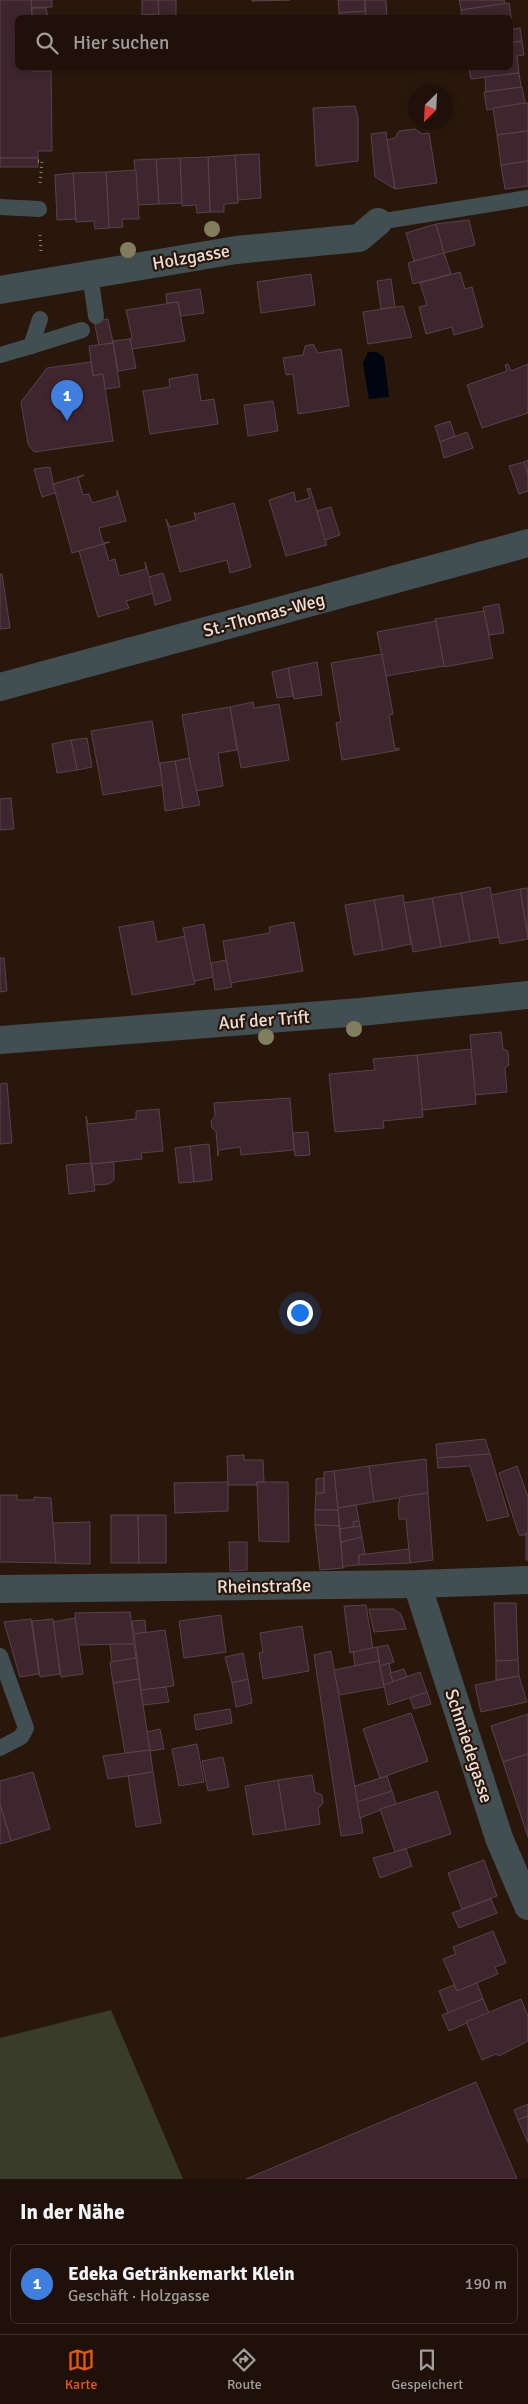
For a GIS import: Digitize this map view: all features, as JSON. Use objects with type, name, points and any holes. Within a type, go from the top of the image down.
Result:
[{"type":"street","name":"Holzgasse","points":[[0,290],[236,250],[359,238],[378,222]]},
{"type":"street","name":"St.-Thomas-Weg","points":[[0,687],[528,543]]},
{"type":"street","name":"Auf der Trift","points":[[0,1040],[360,1012],[528,995]]},
{"type":"street","name":"Rheinstraße","points":[[0,1589],[417,1584],[528,1580]]},
{"type":"street","name":"Schmiedegasse","points":[[417,1584],[499,1838],[528,1906]]},
{"type":"lane","points":[[378,222],[528,198]]},
{"type":"lane","points":[[0,207],[39,209]]},
{"type":"lane","points":[[90,275],[96,316]]},
{"type":"lane","points":[[31,346],[40,319]]},
{"type":"lane","points":[[0,355],[82,330]]},
{"type":"lane","points":[[0,1656],[26,1728],[21,1737],[0,1748]]},
{"type":"path","points":[[38,161],[42,161],[39,209],[42,283]]},
{"type":"green space","points":[[111,2010],[183,2179],[0,2179],[0,2038]]},
{"type":"shaded area","points":[[368,352],[376,352],[384,357],[389,397],[369,399],[363,363]]},
{"type":"building","points":[[0,0],[31,0],[32,15],[15,15],[15,70],[51,71],[52,151],[38,151],[38,158],[0,158]]},
{"type":"building","points":[[31,0],[52,0],[52,7],[32,8]]},
{"type":"building","points":[[142,0],[158,0],[159,14],[142,15]]},
{"type":"building","points":[[158,0],[176,0],[176,15],[159,15]]},
{"type":"building","points":[[252,0],[290,0],[252,1]]},
{"type":"building","points":[[338,0],[365,0],[365,11],[339,13]]},
{"type":"building","points":[[365,0],[386,0],[387,15],[366,15]]},
{"type":"building","points":[[459,0],[504,0],[505,4],[461,10]]},
{"type":"building","points":[[509,3],[511,15],[462,15],[461,10]]},
{"type":"building","points":[[32,8],[46,8],[47,15],[32,15]]},
{"type":"building","points":[[365,11],[366,15],[339,15],[339,13]]},
{"type":"building","points":[[520,28],[522,41],[513,42],[513,29]]},
{"type":"building","points":[[522,41],[524,55],[517,56],[519,73],[471,79],[469,70],[513,70],[513,42]]},
{"type":"building","points":[[519,73],[521,87],[486,92],[485,77]]},
{"type":"building","points":[[522,87],[525,103],[487,110],[484,92]]},
{"type":"building","points":[[528,103],[528,131],[497,135],[493,108]]},
{"type":"building","points":[[355,106],[358,118],[358,161],[316,166],[313,108]]},
{"type":"building","points":[[416,130],[422,134],[429,133],[437,183],[395,189],[387,140],[395,138],[399,131]]},
{"type":"building","points":[[528,131],[528,161],[501,165],[497,135]]},
{"type":"building","points":[[386,132],[395,189],[375,177],[371,134]]},
{"type":"building","points":[[259,154],[261,198],[238,200],[235,155]]},
{"type":"building","points":[[235,155],[238,203],[224,204],[224,212],[210,212],[208,157]]},
{"type":"building","points":[[208,157],[210,212],[197,213],[196,205],[182,206],[180,158]]},
{"type":"building","points":[[0,158],[38,158],[38,167],[0,167]]},
{"type":"building","points":[[180,158],[182,203],[159,204],[156,159]]},
{"type":"building","points":[[156,159],[159,204],[138,205],[134,160]]},
{"type":"building","points":[[528,161],[528,186],[505,189],[501,165]]},
{"type":"building","points":[[136,170],[139,219],[122,219],[123,227],[109,228],[106,172]]},
{"type":"building","points":[[106,172],[109,228],[95,229],[94,221],[76,222],[73,173]]},
{"type":"building","points":[[73,173],[76,219],[57,220],[55,175]]},
{"type":"building","points":[[469,220],[475,245],[444,253],[436,224]]},
{"type":"building","points":[[436,224],[444,253],[414,261],[406,233]]},
{"type":"building","points":[[444,253],[451,274],[413,284],[408,263]]},
{"type":"building","points":[[460,272],[465,289],[472,287],[483,327],[454,335],[452,327],[426,334],[419,307],[427,305],[420,283]]},
{"type":"building","points":[[311,274],[315,305],[261,313],[257,282]]},
{"type":"building","points":[[391,279],[395,307],[381,309],[377,281]]},
{"type":"building","points":[[200,289],[204,313],[181,316],[178,302],[167,303],[166,294]]},
{"type":"building","points":[[178,302],[185,341],[132,349],[130,339],[132,337],[126,310]]},
{"type":"building","points":[[403,306],[412,337],[368,344],[363,312]]},
{"type":"building","points":[[108,319],[113,343],[99,345],[94,321]]},
{"type":"building","points":[[130,339],[136,368],[118,371],[113,341]]},
{"type":"building","points":[[113,343],[120,387],[105,389],[103,374],[93,376],[89,346]]},
{"type":"building","points":[[313,344],[318,353],[341,349],[349,406],[298,414],[293,374],[286,375],[283,358],[303,355],[305,346]]},
{"type":"building","points":[[91,362],[93,376],[103,374],[113,441],[34,452],[28,444],[21,402],[47,368]]},
{"type":"building","points":[[508,364],[511,371],[528,364],[528,413],[482,428],[467,385],[507,371],[505,365]]},
{"type":"building","points":[[197,374],[201,401],[214,399],[218,424],[150,434],[143,391],[170,387],[169,379]]},
{"type":"building","points":[[273,401],[278,431],[248,436],[244,405]]},
{"type":"building","points":[[450,421],[455,436],[440,442],[435,426]]},
{"type":"building","points":[[467,432],[473,448],[444,458],[440,442]]},
{"type":"building","points":[[528,460],[528,475],[524,462]]},
{"type":"building","points":[[524,462],[528,475],[528,491],[519,494],[509,466]]},
{"type":"building","points":[[50,467],[55,493],[42,497],[34,469]]},
{"type":"building","points":[[84,475],[78,478],[83,495],[89,494],[92,503],[117,496],[117,490],[126,521],[99,528],[103,543],[110,542],[72,553],[53,484]]},
{"type":"building","points":[[310,488],[327,545],[286,556],[269,500],[294,492],[296,502],[310,498],[307,489]]},
{"type":"building","points":[[234,503],[251,567],[230,573],[227,560],[180,572],[166,519],[170,527],[196,520],[194,512],[196,514]]},
{"type":"building","points":[[331,507],[340,535],[325,540],[317,511]]},
{"type":"building","points":[[104,544],[109,561],[115,559],[119,576],[146,569],[145,562],[154,593],[126,601],[129,608],[98,617],[79,551]]},
{"type":"building","points":[[163,573],[171,600],[155,605],[149,577]]},
{"type":"building","points":[[0,574],[2,574],[10,628],[0,629]]},
{"type":"building","points":[[499,604],[504,633],[489,635],[483,607]]},
{"type":"building","points":[[484,611],[493,658],[444,667],[435,619]]},
{"type":"building","points":[[436,621],[444,666],[386,676],[377,632]]},
{"type":"building","points":[[382,654],[393,714],[389,715],[395,749],[399,748],[399,750],[342,760],[336,723],[341,722],[331,663]]},
{"type":"building","points":[[317,662],[322,695],[294,699],[288,668]]},
{"type":"building","points":[[288,668],[293,696],[277,698],[272,672]]},
{"type":"building","points":[[253,702],[254,708],[279,704],[289,760],[241,768],[230,707]]},
{"type":"building","points":[[230,707],[237,750],[218,753],[223,786],[195,791],[182,715]]},
{"type":"building","points":[[152,721],[163,785],[103,795],[91,731]]},
{"type":"building","points":[[87,738],[92,767],[77,770],[71,740]]},
{"type":"building","points":[[71,740],[77,770],[57,773],[52,744]]},
{"type":"building","points":[[189,758],[200,805],[183,808],[175,761]]},
{"type":"building","points":[[175,761],[183,808],[165,811],[160,763]]},
{"type":"building","points":[[11,798],[14,829],[0,830],[0,799]]},
{"type":"building","points":[[490,887],[499,937],[470,942],[461,893]]},
{"type":"building","points":[[528,888],[528,936],[520,889]]},
{"type":"building","points":[[520,889],[528,939],[500,944],[491,895]]},
{"type":"building","points":[[461,893],[470,942],[441,947],[432,898]]},
{"type":"building","points":[[403,895],[411,944],[383,950],[374,900]]},
{"type":"building","points":[[432,898],[441,947],[413,952],[404,903]]},
{"type":"building","points":[[374,900],[383,950],[354,955],[345,905]]},
{"type":"building","points":[[153,921],[157,942],[186,936],[195,984],[132,995],[119,927]]},
{"type":"building","points":[[294,922],[303,971],[230,983],[223,941],[270,933],[269,927]]},
{"type":"building","points":[[204,924],[213,977],[194,981],[183,928]]},
{"type":"building","points":[[0,958],[4,958],[7,991],[0,992]]},
{"type":"building","points":[[226,960],[232,987],[215,990],[211,963]]},
{"type":"building","points":[[501,1032],[503,1049],[508,1051],[509,1065],[505,1068],[507,1092],[475,1095],[470,1035]]},
{"type":"building","points":[[471,1049],[476,1104],[422,1110],[417,1055]]},
{"type":"building","points":[[417,1055],[423,1117],[383,1121],[384,1128],[335,1132],[329,1074],[375,1070],[373,1059]]},
{"type":"building","points":[[7,1083],[12,1143],[0,1144],[0,1084]]},
{"type":"building","points":[[290,1098],[294,1150],[241,1155],[240,1147],[219,1150],[218,1156],[216,1131],[212,1128],[211,1121],[215,1116],[214,1103]]},
{"type":"building","points":[[159,1109],[163,1151],[141,1153],[142,1159],[91,1164],[86,1116],[88,1124],[136,1119],[136,1111]]},
{"type":"building","points":[[308,1132],[310,1155],[295,1156],[293,1133]]},
{"type":"building","points":[[209,1144],[212,1180],[194,1182],[190,1146]]},
{"type":"building","points":[[190,1146],[194,1182],[179,1183],[175,1148]]},
{"type":"building","points":[[114,1162],[114,1180],[109,1184],[94,1185],[92,1164]]},
{"type":"building","points":[[91,1163],[95,1191],[69,1194],[66,1165]]},
{"type":"building","points":[[485,1439],[490,1454],[437,1458],[436,1444]]},
{"type":"building","points":[[490,1454],[509,1516],[487,1521],[470,1466],[438,1468],[437,1458]]},
{"type":"building","points":[[244,1455],[244,1460],[263,1460],[264,1482],[257,1482],[257,1485],[228,1485],[227,1456]]},
{"type":"building","points":[[426,1459],[428,1493],[374,1502],[369,1466]]},
{"type":"building","points":[[369,1466],[374,1502],[338,1508],[334,1471]]},
{"type":"building","points":[[517,1466],[528,1497],[528,1533],[526,1535],[519,1535],[499,1473]]},
{"type":"building","points":[[334,1471],[338,1510],[315,1510],[316,1493],[324,1493],[324,1472]]},
{"type":"building","points":[[324,1478],[324,1493],[316,1493],[316,1479]]},
{"type":"building","points":[[228,1482],[228,1511],[175,1513],[174,1483]]},
{"type":"building","points":[[257,1482],[288,1482],[289,1542],[259,1541]]},
{"type":"building","points":[[428,1493],[433,1560],[410,1563],[406,1519],[399,1519],[398,1507],[400,1497]]},
{"type":"building","points":[[0,1495],[17,1495],[17,1500],[34,1500],[34,1497],[51,1498],[56,1563],[0,1562]]},
{"type":"building","points":[[356,1505],[359,1521],[353,1522],[354,1527],[340,1529],[338,1508]]},
{"type":"building","points":[[315,1510],[338,1510],[339,1526],[315,1525]]},
{"type":"building","points":[[111,1515],[138,1515],[139,1563],[111,1563]]},
{"type":"building","points":[[138,1515],[166,1515],[166,1563],[139,1563]]},
{"type":"building","points":[[359,1521],[360,1526],[354,1527],[353,1522]]},
{"type":"building","points":[[90,1522],[90,1564],[56,1563],[53,1523]]},
{"type":"building","points":[[315,1525],[339,1526],[343,1568],[320,1570]]},
{"type":"building","points":[[360,1526],[362,1537],[341,1542],[340,1529]]},
{"type":"building","points":[[526,1533],[528,1533],[528,1560],[526,1560]]},
{"type":"building","points":[[362,1537],[365,1554],[359,1555],[359,1565],[343,1568],[341,1542]]},
{"type":"building","points":[[229,1542],[247,1542],[247,1570],[230,1571]]},
{"type":"building","points":[[409,1549],[410,1563],[359,1565],[359,1555]]},
{"type":"building","points":[[494,1603],[516,1603],[518,1660],[496,1661]]},
{"type":"building","points":[[366,1605],[373,1649],[350,1653],[344,1606]]},
{"type":"building","points":[[369,1609],[393,1609],[401,1614],[406,1629],[374,1632]]},
{"type":"building","points":[[130,1612],[134,1644],[78,1645],[75,1613]]},
{"type":"building","points":[[221,1615],[226,1652],[184,1658],[179,1621]]},
{"type":"building","points":[[75,1618],[83,1674],[61,1677],[53,1622]]},
{"type":"building","points":[[31,1619],[39,1674],[20,1677],[4,1622]]},
{"type":"building","points":[[53,1619],[60,1674],[40,1677],[32,1621]]},
{"type":"building","points":[[145,1620],[146,1632],[134,1634],[132,1621]]},
{"type":"building","points":[[302,1626],[309,1671],[263,1679],[259,1653],[263,1652],[260,1633]]},
{"type":"building","points":[[165,1630],[174,1686],[141,1690],[134,1634]]},
{"type":"building","points":[[110,1644],[134,1644],[136,1658],[112,1662]]},
{"type":"building","points":[[388,1645],[394,1662],[380,1666],[377,1647]]},
{"type":"building","points":[[377,1647],[379,1661],[355,1666],[353,1652]]},
{"type":"building","points":[[331,1651],[363,1833],[341,1836],[314,1655]]},
{"type":"building","points":[[243,1653],[248,1679],[232,1683],[225,1657]]},
{"type":"building","points":[[136,1658],[139,1679],[113,1683],[110,1662]]},
{"type":"building","points":[[518,1660],[519,1676],[496,1680],[496,1661]]},
{"type":"building","points":[[379,1661],[384,1687],[339,1695],[334,1670]]},
{"type":"building","points":[[389,1663],[393,1682],[384,1685],[380,1666]]},
{"type":"building","points":[[404,1669],[407,1677],[393,1682],[390,1673]]},
{"type":"building","points":[[420,1672],[427,1692],[388,1705],[384,1685]]},
{"type":"building","points":[[519,1676],[527,1702],[481,1712],[475,1685]]},
{"type":"building","points":[[139,1679],[150,1750],[125,1753],[113,1683]]},
{"type":"building","points":[[248,1679],[252,1703],[236,1707],[232,1683]]},
{"type":"building","points":[[166,1687],[169,1702],[143,1705],[141,1690]]},
{"type":"building","points":[[427,1692],[431,1704],[414,1709],[410,1698]]},
{"type":"building","points":[[230,1709],[232,1723],[196,1730],[194,1715]]},
{"type":"building","points":[[411,1713],[428,1761],[380,1778],[363,1729]]},
{"type":"building","points":[[528,1714],[528,1754],[503,1762],[491,1726]]},
{"type":"building","points":[[160,1729],[164,1749],[150,1751],[147,1732]]},
{"type":"building","points":[[197,1744],[204,1782],[179,1786],[172,1749]]},
{"type":"building","points":[[150,1750],[153,1772],[108,1779],[103,1756]]},
{"type":"building","points":[[528,1754],[528,1837],[503,1762]]},
{"type":"building","points":[[223,1757],[229,1787],[208,1791],[202,1761]]},
{"type":"building","points":[[33,1772],[50,1829],[11,1841],[0,1804],[0,1781]]},
{"type":"building","points":[[153,1772],[161,1823],[136,1827],[128,1776]]},
{"type":"building","points":[[312,1775],[315,1792],[322,1795],[323,1803],[318,1809],[320,1824],[286,1830],[278,1780]]},
{"type":"building","points":[[387,1776],[392,1791],[357,1802],[355,1786]]},
{"type":"building","points":[[278,1780],[286,1830],[253,1835],[245,1786]]},
{"type":"building","points":[[392,1791],[396,1804],[360,1818],[357,1802]]},
{"type":"building","points":[[437,1791],[451,1834],[395,1852],[380,1809]]},
{"type":"building","points":[[0,1804],[11,1841],[0,1844]]},
{"type":"building","points":[[406,1849],[412,1866],[380,1878],[373,1858]]},
{"type":"building","points":[[484,1860],[497,1896],[462,1909],[448,1873]]},
{"type":"building","points":[[491,1899],[497,1913],[459,1928],[452,1913]]},
{"type":"building","points":[[493,1931],[506,1963],[495,1967],[498,1974],[457,1991],[443,1959],[456,1954],[453,1947]]},
{"type":"building","points":[[477,1983],[483,1999],[448,2013],[439,1991],[454,1985],[457,1991]]},
{"type":"building","points":[[483,1999],[489,2013],[449,2031],[442,2015]]},
{"type":"building","points":[[521,1999],[528,2016],[528,2041],[499,2056],[496,2054],[482,2060],[466,2022]]},
{"type":"building","points":[[476,2082],[517,2179],[246,2179]]},
{"type":"building","points":[[528,2104],[528,2116],[518,2120],[514,2110]]},
{"type":"building","points":[[528,2116],[528,2143],[518,2120]]},
{"type":"place","name":"Edeka Getränkemarkt Klein","points":[[67,421]]}]
